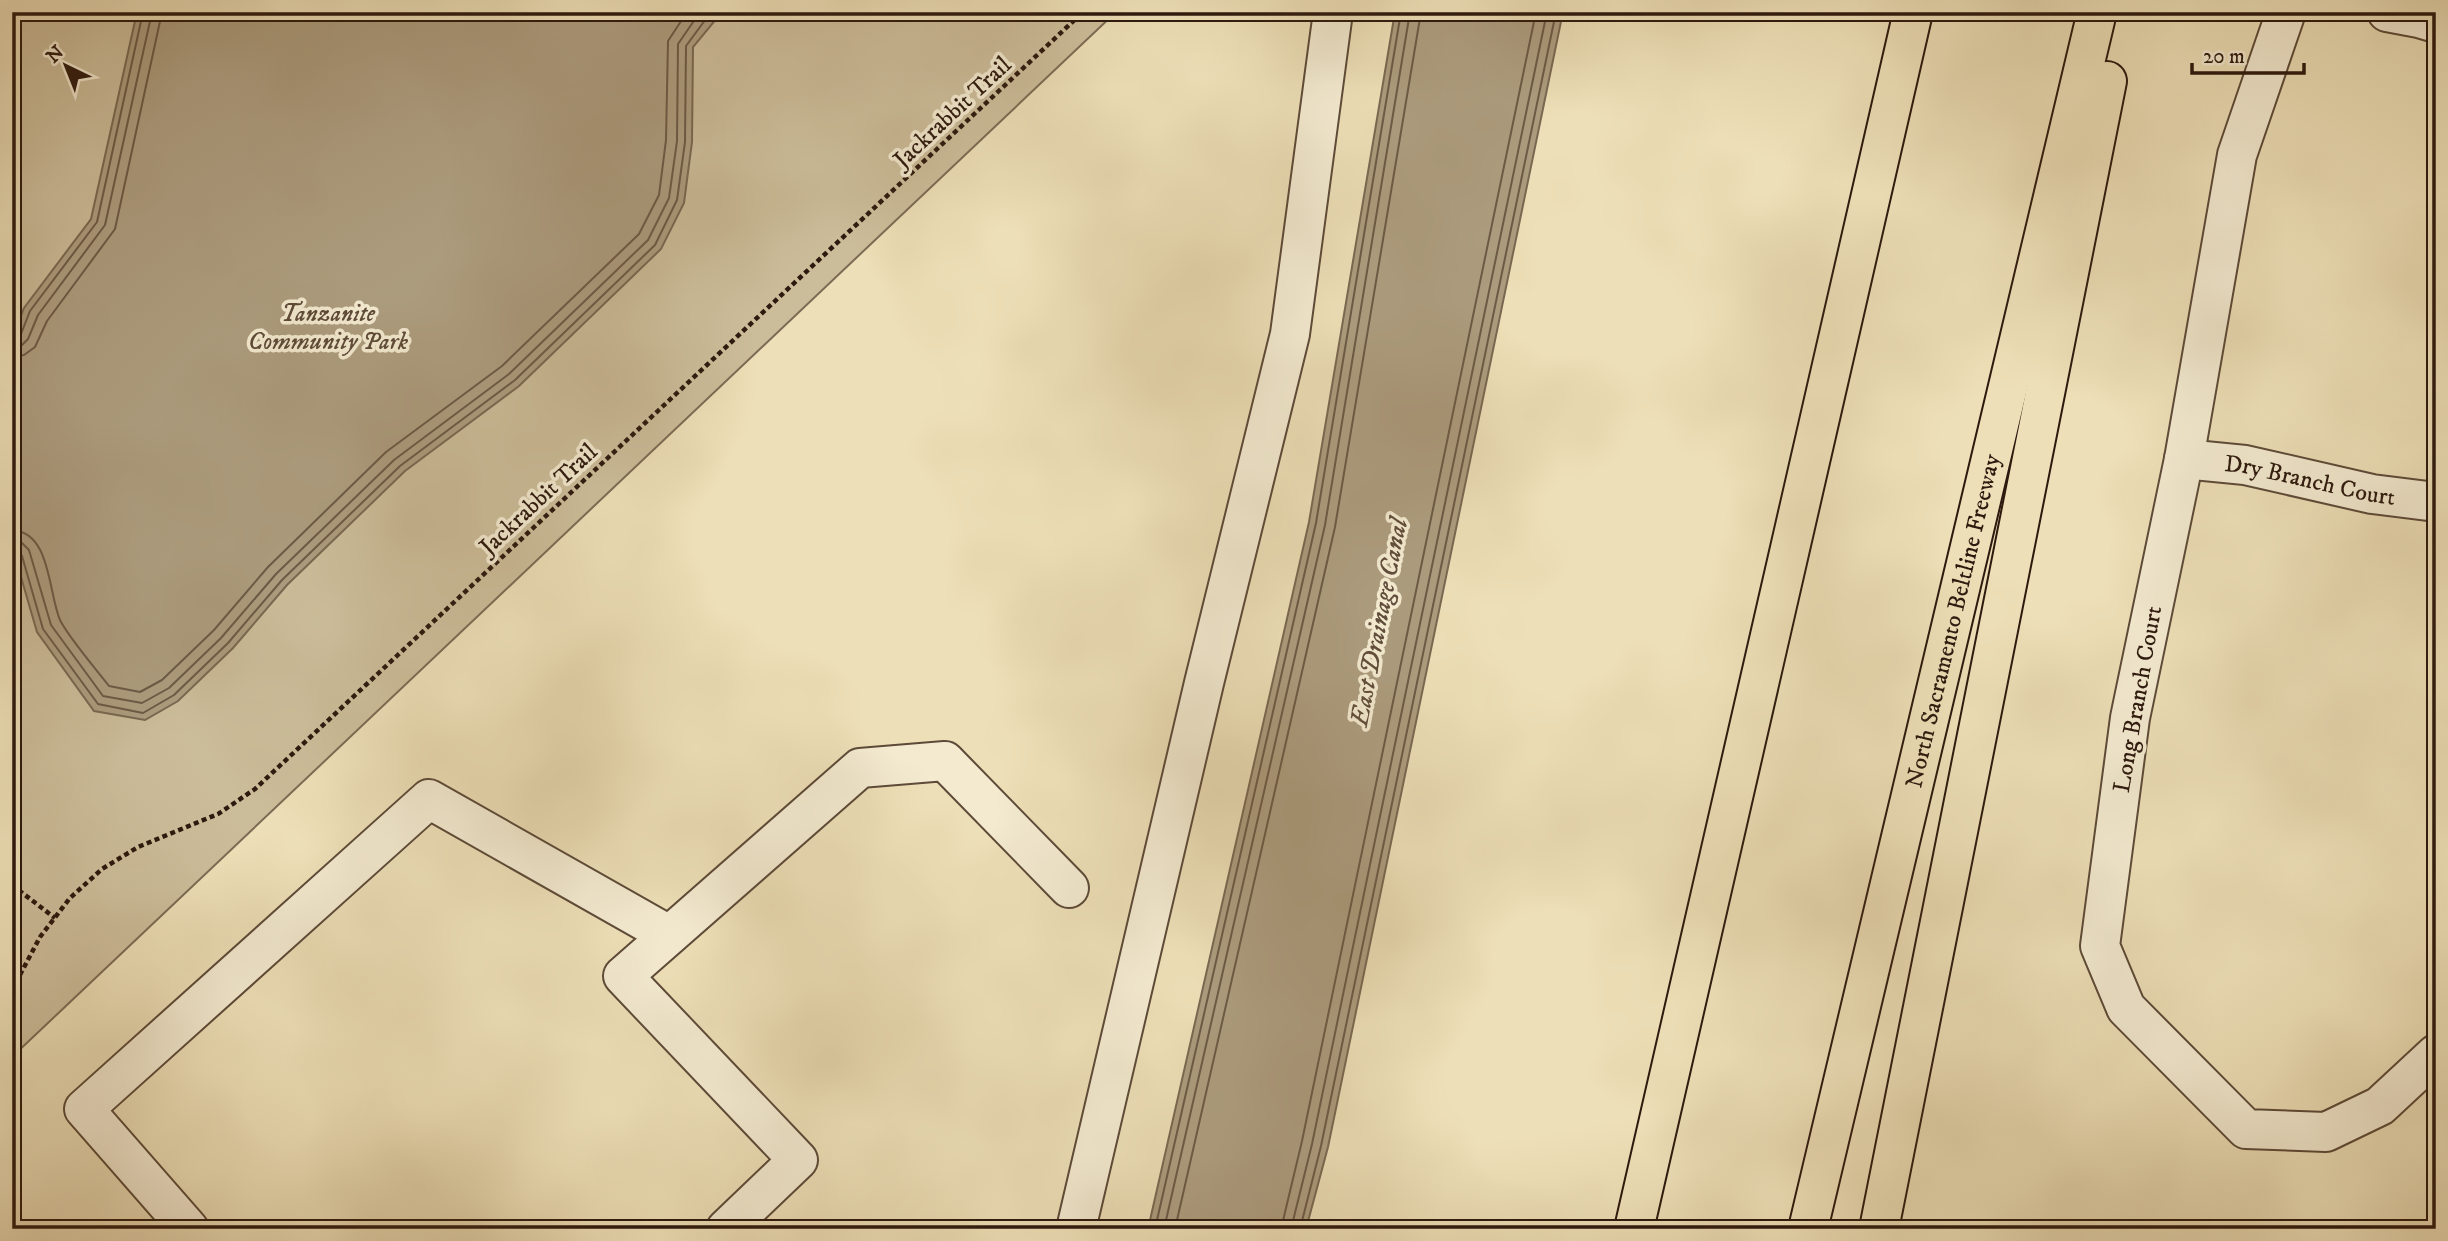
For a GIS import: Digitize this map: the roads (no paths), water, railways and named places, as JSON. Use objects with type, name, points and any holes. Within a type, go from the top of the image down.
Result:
[{"type":"highway","points":[[1634,1229],[1913,12]]},
{"type":"highway","name":"North Sacramento Beltline Freeway","points":[[1808,1229],[2097,12]]},
{"type":"highway","points":[[1880,1229],[2120,12]]},
{"type":"highway","points":[[1620,1229],[1669,1078]]},
{"type":"street","points":[[1076,1229],[1207,670],[1290,334],[1333,12]]},
{"type":"street","name":"Long Branch Court","points":[[2286,12],[2237,155],[2184,459],[2130,718],[2100,946],[2126,1008],[2246,1129],[2326,1132],[2380,1106],[2436,1054]]},
{"type":"street","points":[[2387,12],[2436,23]]},
{"type":"street","name":"Dry Branch Court","points":[[2184,459],[2245,465],[2372,494],[2436,502]]},
{"type":"street","points":[[726,1229],[798,1160],[623,976],[860,768],[945,761],[1069,888]]},
{"type":"street","points":[[188,1229],[84,1109],[429,799],[669,935]]},
{"type":"water","points":[[137,12],[722,12],[693,47],[692,142],[684,203],[661,249],[519,386],[405,471],[287,585],[233,648],[178,701],[145,720],[94,711],[37,632],[12,546],[12,339],[24,308],[91,219]]},
{"type":"water","name":"East Drainage Canal","points":[[1395,12],[1563,12],[1328,1147],[1306,1229],[1148,1229],[1309,522]]},
{"type":"park label","name":"Tanzanite Community Park","points":[[328,327]]}]
